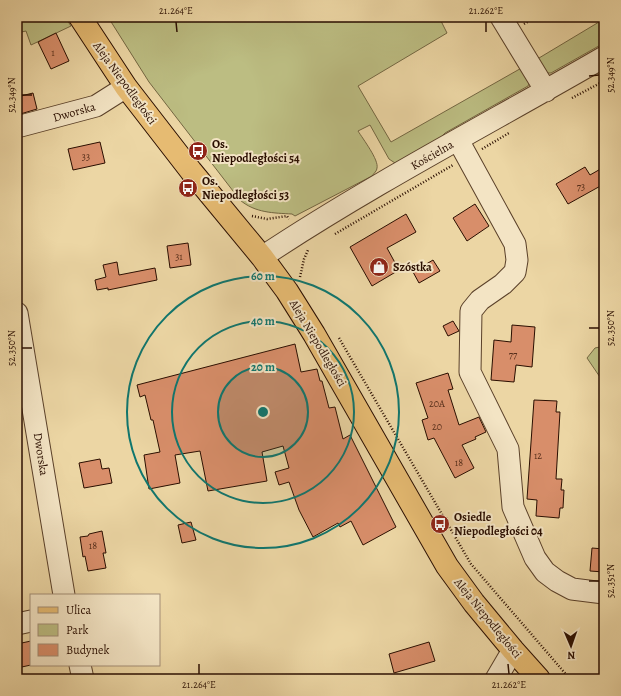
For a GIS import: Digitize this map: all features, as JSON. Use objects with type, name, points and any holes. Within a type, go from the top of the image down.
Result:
[{"type":"main road","name":"Aleja Niepodległości","points":[[80,17],[126,87],[191,171],[262,257],[287,291],[314,334],[446,566],[463,590],[539,679]]},
{"type":"street","points":[[500,17],[546,91]]},
{"type":"street","name":"Kościelna","points":[[262,257],[297,233],[604,57]]},
{"type":"street","name":"Dworska","points":[[17,127],[96,106],[126,87]]},
{"type":"street","points":[[458,140],[515,244],[517,260],[515,272],[503,284],[480,300],[471,311],[470,372],[508,449],[513,507],[535,558],[546,572],[557,581],[572,589],[604,593]]},
{"type":"street","name":"Dworska","points":[[17,313],[64,594]]},
{"type":"street","points":[[17,624],[30,621]]},
{"type":"street","points":[[496,679],[513,650]]},
{"type":"street","points":[[80,666],[83,679]]},
{"type":"path","points":[[247,212],[253,216],[267,219],[287,216],[307,250],[300,275],[301,280]]},
{"type":"path","points":[[336,333],[471,564],[570,679]]},
{"type":"green space","points":[[17,17],[65,17],[71,26],[31,45],[26,31],[17,33]]},
{"type":"green space","points":[[108,17],[439,17],[447,33],[358,86],[391,142],[525,66],[530,82],[528,86],[445,133],[436,142],[401,162],[395,163],[389,159],[370,125],[358,131],[376,160],[377,169],[372,176],[295,216],[292,214],[272,213],[252,208],[240,200],[149,82]]},
{"type":"green space","points":[[604,19],[604,43],[551,73],[546,73],[534,61]]},
{"type":"green space","points":[[604,346],[604,383],[587,358],[595,348]]},
{"type":"building","points":[[56,33],[69,61],[51,69],[38,42]]},
{"type":"building","points":[[33,93],[37,109],[17,115],[17,97]]},
{"type":"building","points":[[100,142],[105,163],[73,170],[68,149]]},
{"type":"building","points":[[585,167],[590,175],[604,167],[604,184],[568,204],[556,184]]},
{"type":"building","points":[[475,204],[489,226],[467,241],[453,218]]},
{"type":"building","points":[[406,214],[416,232],[387,248],[399,270],[372,286],[350,247]]},
{"type":"building","points":[[188,243],[191,265],[170,268],[167,246]]},
{"type":"building","points":[[433,260],[440,271],[419,283],[413,272]]},
{"type":"building","points":[[117,262],[119,275],[155,268],[157,280],[108,290],[108,288],[97,290],[95,280],[106,277],[103,265]]},
{"type":"building","points":[[453,321],[459,331],[448,336],[443,326]]},
{"type":"building","points":[[512,325],[535,327],[532,367],[516,365],[514,382],[491,380],[494,340],[511,342]]},
{"type":"building","points":[[295,344],[301,372],[317,369],[320,381],[322,381],[329,408],[335,407],[343,439],[350,435],[396,527],[363,545],[351,521],[340,527],[338,523],[313,537],[299,510],[289,482],[279,485],[275,472],[289,468],[283,446],[262,452],[267,481],[208,491],[200,451],[175,455],[180,483],[149,489],[144,455],[160,452],[153,420],[151,420],[145,395],[140,397],[137,385]]},
{"type":"building","points":[[448,373],[453,389],[448,390],[459,425],[479,417],[486,432],[475,437],[476,439],[462,445],[474,468],[455,478],[434,438],[428,440],[422,420],[428,418],[416,383]]},
{"type":"building","points":[[534,400],[557,401],[556,412],[560,412],[556,479],[562,479],[561,490],[564,490],[563,508],[560,508],[559,518],[536,516],[537,500],[527,499]]},
{"type":"building","points":[[100,459],[102,469],[109,468],[112,483],[84,488],[79,463]]},
{"type":"building","points":[[191,522],[196,540],[182,543],[178,525]]},
{"type":"building","points":[[102,531],[106,553],[103,553],[106,568],[88,571],[85,556],[83,557],[80,537]]},
{"type":"building","points":[[592,548],[604,549],[604,572],[590,571]]},
{"type":"building","points":[[30,641],[30,665],[17,668],[17,644]]},
{"type":"building","points":[[429,642],[435,661],[394,673],[389,654]]},
{"type":"place","name":"Os. Niepodległości 54","points":[[198,151]]},
{"type":"place","name":"Os. Niepodległości 53","points":[[188,188]]},
{"type":"place","name":"Szóstka","points":[[379,267]]},
{"type":"place","name":"Osiedle Niepodległości 04","points":[[440,524]]}]
